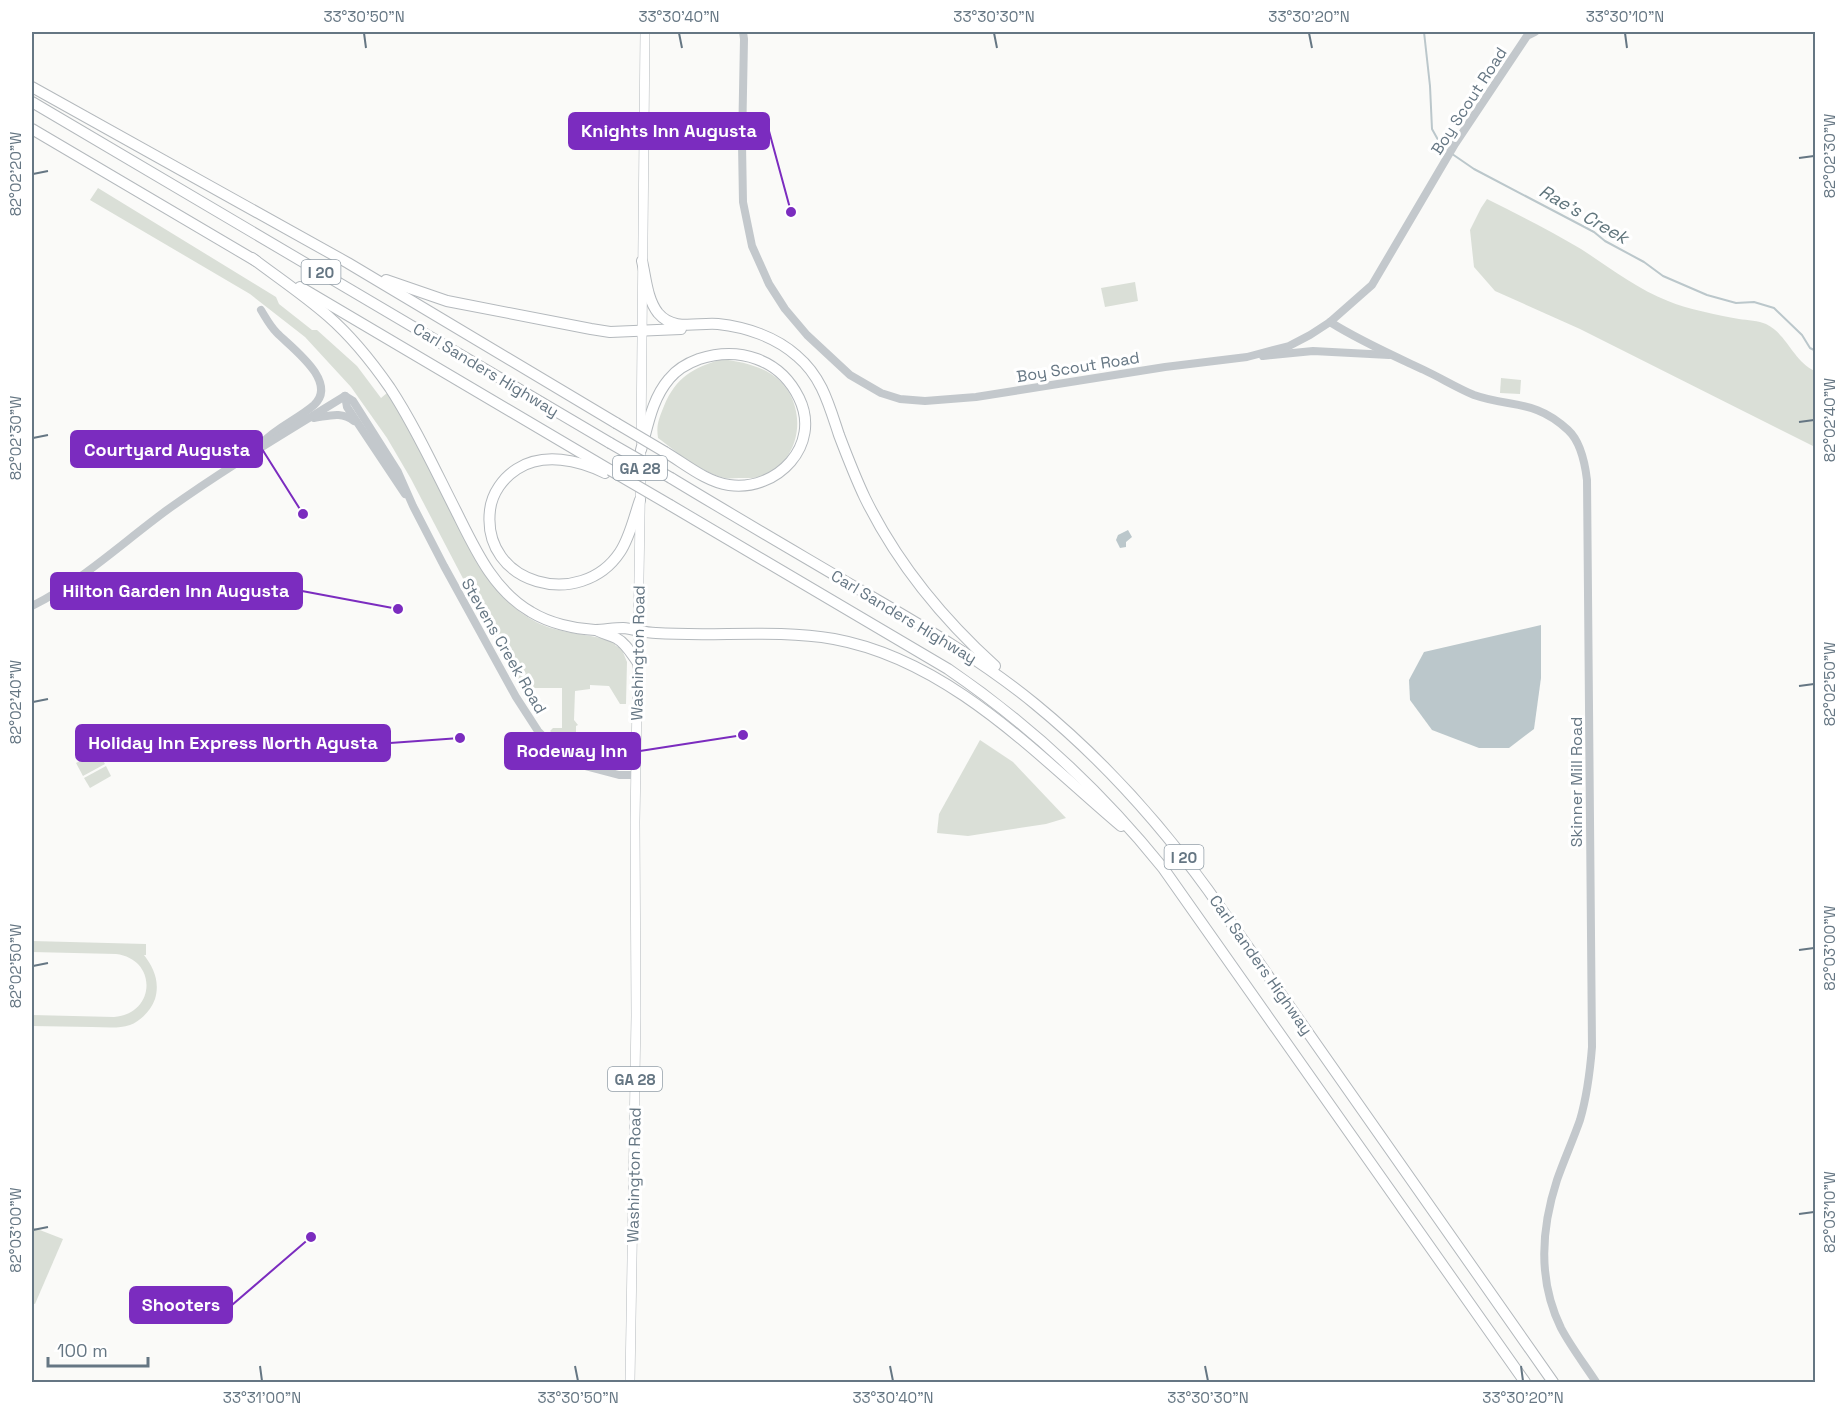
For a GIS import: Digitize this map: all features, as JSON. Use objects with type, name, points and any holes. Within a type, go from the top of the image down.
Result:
[{"type":"highway","points":[[32,87],[348,262],[616,423],[665,452],[719,483],[738,486],[764,482],[787,467],[800,446],[804,427],[803,409],[800,400],[782,374],[762,361],[729,352],[708,356],[686,365],[671,376],[663,386],[654,405],[641,450]]},
{"type":"highway","name":"Carl Sanders Highway","points":[[32,102],[955,646],[1034,703],[1116,778],[1186,860],[1553,1383]]},
{"type":"highway","name":"Carl Sanders Highway","points":[[32,129],[610,473],[666,502],[927,657],[989,698],[1046,744],[1083,777],[1116,812],[1148,849],[1185,898],[1525,1383]]},
{"type":"highway","points":[[252,258],[328,316],[369,360],[390,388],[410,422],[476,551],[512,600],[533,614],[563,626],[598,631],[620,640],[639,664]]},
{"type":"highway","points":[[642,261],[653,304],[667,321],[680,325],[717,324],[760,334],[786,347],[813,373],[823,387],[853,472],[887,537],[943,615],[1034,703]]},
{"type":"highway","points":[[348,262],[385,279],[447,301],[602,331],[718,328],[748,330]]},
{"type":"highway","points":[[610,473],[586,465],[553,459],[526,464],[504,479],[494,495],[489,527],[495,546],[505,561],[522,575],[545,584],[572,583],[597,574],[622,550],[640,500]]},
{"type":"highway","points":[[598,631],[605,628],[624,628],[654,633],[811,636],[852,643],[894,657],[928,673],[1009,729],[1148,849]]},
{"type":"main road","name":"Washington Road","points":[[630,1383],[636,1023],[636,775],[645,32]]},
{"type":"street","name":"Boy Scout Road","points":[[742,32],[744,39],[743,202],[752,246],[769,284],[785,309],[817,344],[860,381],[881,393],[900,399],[925,401],[976,397],[1247,357],[1289,346],[1330,322],[1372,285],[1455,144],[1527,36],[1535,32]]},
{"type":"street","points":[[256,450],[269,435],[313,406],[320,399],[322,389],[319,377],[295,349],[274,331],[261,310]]},
{"type":"street","name":"Skinner Mill Road","points":[[1330,322],[1390,355],[1477,396],[1539,409],[1569,431],[1579,447],[1585,464],[1587,480],[1592,1047],[1589,1081],[1580,1119],[1550,1206],[1543,1250],[1544,1270],[1561,1329],[1596,1383]]},
{"type":"street","points":[[1247,357],[1313,351],[1390,355]]},
{"type":"street","points":[[32,606],[104,560],[166,511],[256,450],[345,396]]},
{"type":"street","points":[[345,396],[347,406],[413,506]]},
{"type":"street","points":[[345,396],[353,401],[398,472],[413,506]]},
{"type":"street","points":[[307,420],[332,414],[348,416],[361,428]]},
{"type":"street","name":"Stevens Creek Road","points":[[413,506],[461,599],[516,697],[538,731],[555,748],[581,765],[619,774],[636,775]]},
{"type":"shaded area","points":[[98,188],[276,297],[279,304],[312,330],[317,330],[357,366],[381,398],[387,393],[401,412],[482,570],[493,585],[520,612],[546,626],[616,642],[615,645],[618,647],[620,645],[627,662],[626,704],[620,704],[609,686],[590,685],[590,689],[575,691],[574,720],[578,725],[576,726],[576,740],[582,748],[576,750],[563,743],[550,731],[553,728],[562,728],[562,688],[530,688],[530,694],[526,693],[411,479],[387,438],[351,387],[305,337],[250,294],[90,200]]},
{"type":"shaded area","points":[[1487,199],[1570,242],[1634,284],[1668,301],[1722,316],[1760,322],[1773,328],[1801,361],[1815,371],[1815,447],[1580,329],[1495,291],[1474,267],[1470,230]]},
{"type":"shaded area","points":[[1135,282],[1138,301],[1105,307],[1101,288]]},
{"type":"shaded area","points":[[722,359],[745,363],[768,372],[781,382],[794,405],[797,430],[794,443],[781,465],[766,475],[754,478],[725,478],[716,475],[690,461],[658,438],[659,418],[674,388],[694,370]]},
{"type":"shaded area","points":[[1501,378],[1521,380],[1520,394],[1500,393]]},
{"type":"shaded area","points":[[1128,530],[1132,537],[1126,542],[1126,547],[1120,548],[1116,540],[1118,535]]},
{"type":"shaded area","points":[[1541,625],[1541,678],[1534,729],[1509,748],[1479,748],[1432,730],[1410,700],[1409,680],[1424,652]]},
{"type":"shaded area","points":[[980,740],[1013,762],[1066,818],[1046,824],[968,836],[937,833],[939,814]]},
{"type":"shaded area","points":[[98,751],[105,764],[83,776],[76,763]]},
{"type":"shaded area","points":[[106,766],[111,776],[90,788],[84,778]]},
{"type":"shaded area","points":[[32,941],[146,944],[146,955],[144,955],[151,965],[156,981],[155,999],[142,1018],[125,1026],[111,1028],[32,1026],[32,1015],[114,1017],[128,1014],[138,1007],[144,997],[146,986],[145,975],[130,958],[116,954],[32,952]]},
{"type":"shaded area","points":[[32,1227],[63,1239],[35,1304],[32,1303]]},
{"type":"waterway","name":"Rae's Creek","points":[[1424,32],[1432,129],[1442,147],[1474,169],[1594,232],[1663,276],[1707,295],[1736,303],[1754,302],[1774,308],[1802,335],[1810,348],[1816,351]]},
{"type":"place","name":"Knights Inn Augusta","points":[[791,212]]},
{"type":"place","name":"Courtyard Augusta","points":[[303,514]]},
{"type":"place","name":"Hilton Garden Inn Augusta","points":[[398,609]]},
{"type":"place","name":"Rodeway Inn","points":[[743,735]]},
{"type":"place","name":"Holiday Inn Express North Agusta","points":[[460,738]]},
{"type":"place","name":"Shooters","points":[[311,1237]]}]
